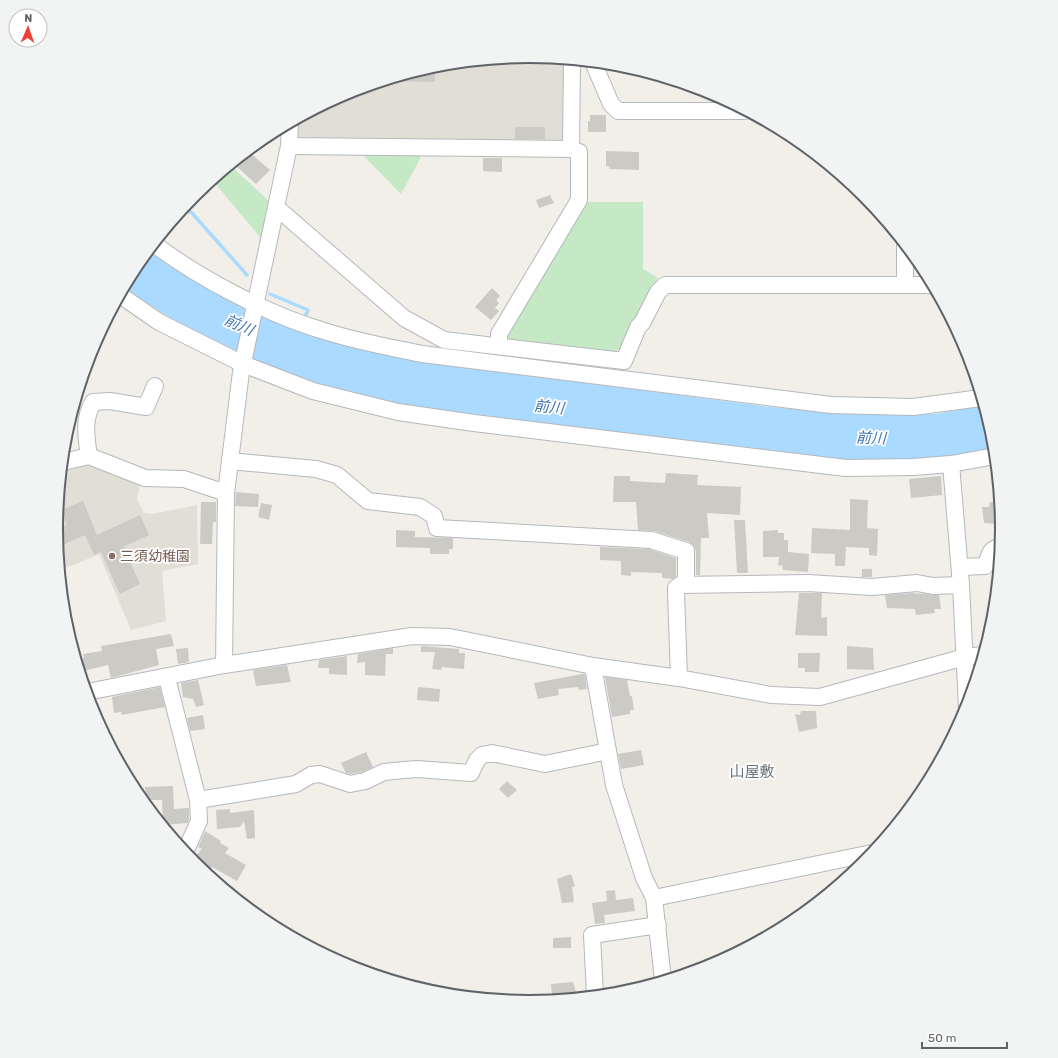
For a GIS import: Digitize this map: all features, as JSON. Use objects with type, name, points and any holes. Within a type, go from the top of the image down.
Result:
[{"type":"street","points":[[571,149],[572,65]]},
{"type":"street","points":[[596,68],[612,104],[618,111],[735,111]]},
{"type":"street","points":[[224,665],[226,493],[244,363],[289,146],[290,129]]},
{"type":"street","points":[[289,146],[571,149],[579,152],[579,200],[499,334],[499,346]]},
{"type":"street","points":[[276,207],[404,318],[444,340],[624,361],[638,327],[642,323],[658,292],[665,285],[926,285]]},
{"type":"street","points":[[158,247],[205,277],[255,306],[314,328],[365,342],[422,354],[474,362],[831,405],[913,407],[976,399]]},
{"type":"street","points":[[905,254],[905,285]]},
{"type":"street","points":[[124,298],[159,322],[244,363],[313,391],[340,399],[398,412],[474,423],[846,468],[913,467],[952,464],[989,457]]},
{"type":"street","points":[[89,456],[85,428],[87,412],[93,402],[110,401],[146,408],[154,386]]},
{"type":"street","points":[[68,461],[89,456],[145,478],[184,479],[226,493]]},
{"type":"street","points":[[230,461],[327,471],[348,483],[368,501],[420,507],[434,516],[437,528],[651,540],[686,551],[686,584]]},
{"type":"street","points":[[952,464],[960,567],[966,690]]},
{"type":"street","points":[[960,567],[985,566],[988,554],[994,549]]},
{"type":"street","points":[[679,678],[676,588],[680,585],[808,583],[872,587],[917,583],[933,586],[961,585]]},
{"type":"street","points":[[92,691],[167,678],[224,665],[412,636],[450,636],[593,666],[679,678],[771,695],[820,697],[964,658],[977,656]]},
{"type":"street","points":[[593,666],[614,785],[644,878],[654,898],[658,925],[660,967],[662,975]]},
{"type":"street","points":[[167,678],[198,800],[199,821],[188,846]]},
{"type":"street","points":[[198,800],[296,784],[311,775],[320,774],[350,784],[365,781],[384,772],[410,770],[471,773],[477,760],[482,755],[492,754],[545,764],[556,764],[608,751]]},
{"type":"street","points":[[654,898],[863,855]]},
{"type":"street","points":[[595,990],[592,935],[658,925]]},
{"type":"shaded area","points":[[529,63],[568,65],[568,142],[295,143],[296,125],[351,98],[408,79],[468,67],[499,64]]},
{"type":"shaded area","points":[[83,459],[141,480],[137,499],[144,513],[152,514],[197,505],[198,564],[162,571],[166,621],[131,630],[99,554],[65,567],[63,529],[68,465]]},
{"type":"green space","points":[[359,151],[423,153],[401,194]]},
{"type":"green space","points":[[234,169],[271,203],[262,243],[259,243],[260,237],[216,184]]},
{"type":"green space","points":[[585,202],[643,202],[643,269],[657,277],[657,282],[620,350],[612,351],[508,339],[506,335]]},
{"type":"water","name":"前川","points":[[153,254],[224,298],[272,321],[308,335],[406,359],[769,407],[871,415],[936,414],[978,406],[989,454],[871,465],[415,407],[323,388],[224,347],[169,317],[128,291]]},
{"type":"building","points":[[435,73],[435,82],[401,81]]},
{"type":"building","points":[[590,115],[606,115],[606,132],[588,132],[588,121],[590,121]]},
{"type":"building","points":[[515,127],[545,127],[545,139],[515,139]]},
{"type":"building","points":[[606,151],[639,152],[639,170],[609,169],[610,167],[606,166]]},
{"type":"building","points":[[252,154],[270,170],[256,184],[237,166]]},
{"type":"building","points":[[483,158],[502,158],[502,172],[483,171]]},
{"type":"building","points":[[550,195],[554,203],[539,208],[536,200]]},
{"type":"building","points":[[492,288],[500,296],[496,300],[499,303],[495,308],[499,311],[491,320],[475,307]]},
{"type":"building","points":[[666,473],[698,475],[697,485],[741,487],[740,515],[707,513],[709,538],[701,538],[700,575],[696,575],[696,551],[693,545],[689,542],[654,531],[638,530],[636,502],[613,502],[614,476],[630,476],[630,481],[665,483]]},
{"type":"building","points":[[941,476],[942,495],[911,498],[909,479]]},
{"type":"building","points":[[236,492],[259,494],[258,507],[235,506]]},
{"type":"building","points":[[850,499],[868,500],[867,528],[878,529],[877,556],[869,555],[869,548],[846,547],[845,566],[835,566],[835,554],[811,553],[812,528],[850,530]]},
{"type":"building","points":[[83,501],[97,535],[140,515],[149,535],[123,547],[140,584],[120,594],[101,552],[94,555],[85,535],[64,545],[63,527],[67,525],[63,516],[64,509]]},
{"type":"building","points":[[201,502],[216,502],[216,522],[213,522],[212,544],[200,544]]},
{"type":"building","points":[[990,502],[994,502],[995,524],[984,523],[982,507],[989,507]]},
{"type":"building","points":[[261,503],[272,505],[269,520],[258,517]]},
{"type":"building","points":[[734,520],[745,520],[748,573],[737,573]]},
{"type":"building","points":[[396,530],[415,531],[415,537],[453,538],[453,549],[449,549],[449,554],[430,554],[430,548],[396,547]]},
{"type":"building","points":[[778,530],[778,533],[784,533],[784,540],[788,540],[788,552],[809,554],[808,572],[783,570],[782,565],[778,566],[779,557],[763,557],[763,531]]},
{"type":"building","points":[[600,547],[649,549],[676,558],[676,577],[673,579],[662,578],[662,573],[631,572],[631,576],[621,575],[621,561],[600,560]]},
{"type":"building","points":[[862,569],[872,569],[872,577],[862,577]]},
{"type":"building","points":[[799,593],[822,593],[821,618],[827,617],[827,636],[795,635]]},
{"type":"building","points":[[912,593],[939,595],[941,609],[934,609],[935,613],[916,615],[915,609],[887,608],[885,595]]},
{"type":"building","points":[[171,634],[174,646],[156,649],[159,665],[111,678],[108,665],[85,670],[81,658],[84,658],[83,654],[102,651],[101,646]]},
{"type":"building","points":[[421,646],[459,649],[459,653],[465,653],[464,669],[442,667],[441,670],[432,669],[435,652],[421,652]]},
{"type":"building","points":[[847,646],[873,648],[874,670],[847,669]]},
{"type":"building","points":[[188,648],[189,662],[178,664],[176,649]]},
{"type":"building","points":[[393,648],[393,654],[386,654],[385,676],[365,675],[365,662],[357,663],[358,654]]},
{"type":"building","points":[[798,653],[820,653],[819,672],[805,672],[805,668],[798,668]]},
{"type":"building","points":[[347,656],[347,675],[329,674],[329,668],[318,668],[319,660]]},
{"type":"building","points":[[287,665],[291,682],[256,686],[253,670]]},
{"type":"building","points":[[585,674],[587,689],[579,690],[578,687],[558,689],[559,695],[538,699],[534,683]]},
{"type":"building","points":[[605,677],[627,680],[630,696],[632,696],[634,710],[630,710],[630,714],[612,717]]},
{"type":"building","points":[[198,680],[204,705],[196,707],[193,699],[183,697],[181,683]]},
{"type":"building","points":[[160,687],[165,707],[122,715],[121,712],[114,713],[112,697]]},
{"type":"building","points":[[418,687],[440,689],[439,702],[417,700]]},
{"type":"building","points":[[801,711],[816,711],[817,728],[799,732],[795,714],[800,715]]},
{"type":"building","points":[[203,715],[205,729],[190,731],[187,718]]},
{"type":"building","points":[[641,750],[644,765],[621,769],[618,754]]},
{"type":"building","points":[[366,752],[373,767],[362,772],[351,774],[346,773],[341,763]]},
{"type":"building","points":[[507,781],[517,790],[508,798],[499,789]]},
{"type":"building","points":[[173,786],[174,809],[189,808],[188,823],[169,825],[163,817],[162,800],[150,800],[145,793],[145,787]]},
{"type":"building","points":[[230,809],[230,813],[254,810],[255,838],[247,839],[244,821],[240,827],[217,829],[216,810]]},
{"type":"building","points":[[205,831],[221,841],[220,843],[229,848],[225,853],[246,865],[237,881],[212,867],[210,869],[199,859],[196,856],[202,849],[198,847]]},
{"type":"building","points":[[571,874],[575,886],[572,887],[574,902],[562,903],[557,879]]},
{"type":"building","points":[[615,890],[616,900],[633,898],[635,911],[604,915],[605,923],[595,924],[592,903],[607,901],[606,891]]},
{"type":"building","points":[[571,937],[571,948],[553,948],[553,938]]},
{"type":"building","points":[[573,982],[576,992],[552,994],[551,984]]},
{"type":"waterway","points":[[188,212],[191,212],[247,275]]},
{"type":"waterway","points":[[270,294],[308,310],[305,317]]},
{"type":"place","name":"三須幼稚園","points":[[112,556]]},
{"type":"district","name":"山屋敷","points":[[752,772]]}]
